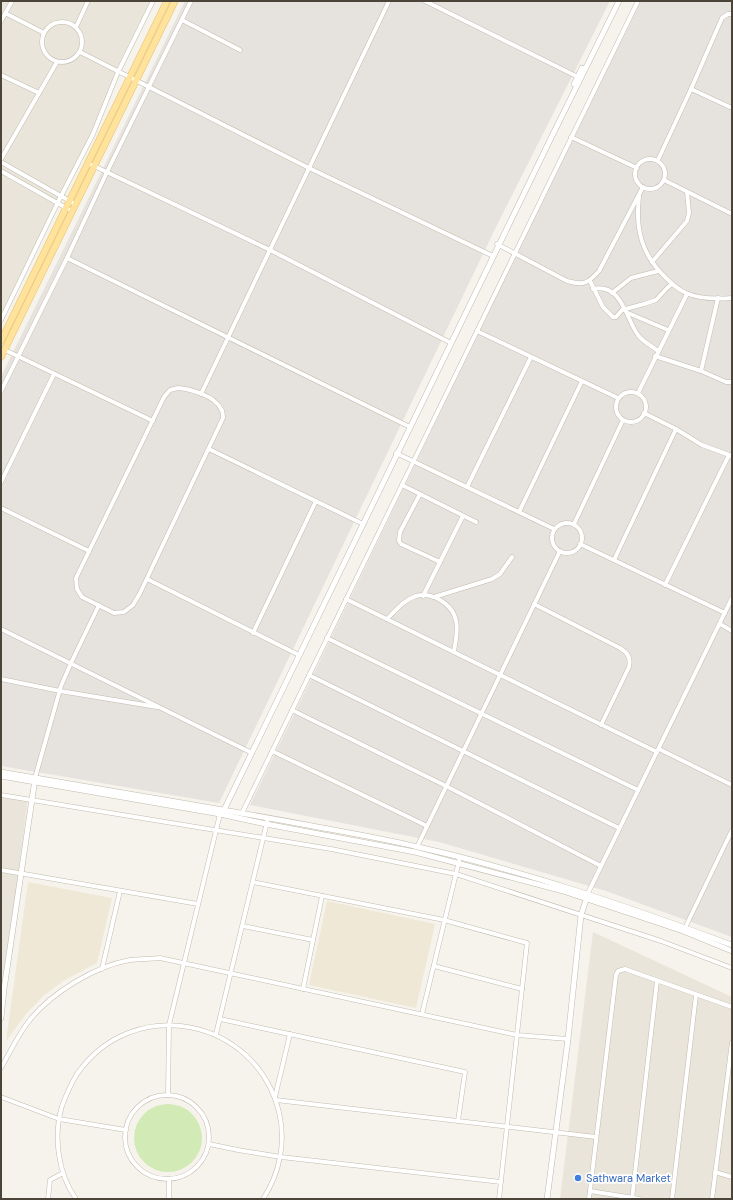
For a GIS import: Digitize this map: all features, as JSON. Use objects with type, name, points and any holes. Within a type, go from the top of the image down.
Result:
[{"type":"main road","points":[[1,341],[73,202],[167,1]]},
{"type":"main road","points":[[91,164],[136,81],[175,1]]},
{"type":"main road","points":[[1,357],[69,209]]},
{"type":"street","points":[[1,20],[12,1]]},
{"type":"street","points":[[76,27],[88,1]]},
{"type":"street","points":[[1,320],[58,202],[93,134],[118,72],[153,1]]},
{"type":"street","points":[[1,391],[191,1]]},
{"type":"street","points":[[201,394],[389,1]]},
{"type":"street","points":[[425,1],[579,78]]},
{"type":"street","points":[[168,1095],[169,1025],[215,830],[251,752],[616,1]]},
{"type":"street","points":[[579,78],[619,1]]},
{"type":"street","points":[[242,813],[638,1]]},
{"type":"street","points":[[5,13],[44,33]]},
{"type":"street","points":[[658,160],[692,89],[722,18],[725,15],[732,14]]},
{"type":"street","points":[[182,20],[240,50]]},
{"type":"street","points":[[68,22],[76,27],[80,32],[82,48],[77,56],[72,60],[64,63],[57,62],[49,58],[44,52],[42,45],[42,37],[44,33],[52,24],[68,22]]},
{"type":"street","points":[[80,52],[148,88],[309,168],[492,256]]},
{"type":"street","points":[[57,62],[1,161],[73,202]]},
{"type":"street","points":[[1,75],[39,94]]},
{"type":"street","points":[[692,89],[732,108]]},
{"type":"street","points":[[571,137],[637,168]]},
{"type":"street","points":[[646,159],[658,160],[665,170],[664,180],[659,186],[654,188],[648,189],[643,187],[638,183],[636,177],[637,168],[641,162],[646,159]]},
{"type":"street","points":[[91,164],[270,250],[450,343]]},
{"type":"street","points":[[1,171],[69,209]]},
{"type":"street","points":[[664,180],[732,214]]},
{"type":"street","points":[[498,245],[567,281],[580,284],[590,281],[599,271],[643,187]]},
{"type":"street","points":[[652,262],[687,221],[689,213],[687,192]]},
{"type":"street","points":[[639,195],[637,223],[648,258],[658,271],[672,284],[687,294],[710,298],[732,298]]},
{"type":"street","points":[[67,258],[409,427]]},
{"type":"street","points":[[612,293],[631,278],[640,274],[658,271]]},
{"type":"street","points":[[590,281],[603,308],[611,317],[616,317],[622,310],[627,311],[668,330]]},
{"type":"street","points":[[627,311],[656,300],[672,284]]},
{"type":"street","points":[[593,289],[602,288],[618,298],[627,311],[640,338],[658,351]]},
{"type":"street","points":[[638,394],[668,330],[687,294]]},
{"type":"street","points":[[701,371],[718,298]]},
{"type":"street","points":[[477,331],[618,398]]},
{"type":"street","points":[[5,350],[153,421]]},
{"type":"street","points":[[656,356],[701,371],[726,382],[732,382]]},
{"type":"street","points":[[467,487],[531,357]]},
{"type":"street","points":[[1,482],[54,374]]},
{"type":"street","points":[[519,512],[582,381]]},
{"type":"street","points":[[178,388],[189,388],[201,394],[215,401],[222,409],[223,418],[147,579],[133,605],[124,612],[114,613],[82,597],[78,589],[76,578],[164,397],[170,390],[178,388]]},
{"type":"street","points":[[626,392],[633,392],[643,398],[646,409],[640,419],[634,422],[628,422],[618,416],[616,410],[618,398],[626,392]]},
{"type":"street","points":[[644,413],[676,429],[702,445],[731,456],[665,585]]},
{"type":"street","points":[[574,524],[623,420]]},
{"type":"street","points":[[614,560],[676,429]]},
{"type":"street","points":[[209,449],[362,523]]},
{"type":"street","points":[[396,453],[554,529]]},
{"type":"street","points":[[402,485],[476,522]]},
{"type":"street","points":[[420,494],[400,532],[399,541],[401,544],[440,562]]},
{"type":"street","points":[[253,633],[316,501]]},
{"type":"street","points":[[1,508],[89,551]]},
{"type":"street","points":[[423,596],[463,516]]},
{"type":"street","points":[[569,522],[579,528],[582,534],[582,540],[576,550],[570,552],[560,551],[555,547],[552,541],[554,529],[563,523],[569,522]]},
{"type":"street","points":[[580,544],[725,613]]},
{"type":"street","points":[[417,846],[560,551]]},
{"type":"street","points":[[387,619],[403,603],[416,596],[434,597],[492,580],[500,574],[512,557]]},
{"type":"street","points":[[147,579],[298,655]]},
{"type":"street","points":[[434,597],[447,604],[454,615],[458,634],[454,652]]},
{"type":"street","points":[[547,1199],[568,1039],[581,915],[587,897],[619,828],[732,598]]},
{"type":"street","points":[[346,599],[601,725],[732,785]]},
{"type":"street","points":[[534,604],[620,648],[629,656],[629,667],[601,725]]},
{"type":"street","points":[[1,1018],[35,780],[60,691],[71,663],[99,605]]},
{"type":"street","points":[[720,624],[732,630]]},
{"type":"street","points":[[1,629],[251,752]]},
{"type":"street","points":[[327,638],[638,790]]},
{"type":"street","points":[[309,675],[619,828]]},
{"type":"street","points":[[1,679],[60,691],[161,708]]},
{"type":"street","points":[[292,710],[446,786],[601,866]]},
{"type":"street","points":[[272,751],[427,826]]},
{"type":"street","points":[[1,772],[35,780],[222,813],[266,824],[415,852],[587,897],[682,931],[732,951]]},
{"type":"street","points":[[1,776],[35,780]]},
{"type":"street","points":[[1,794],[332,849],[456,874],[661,941],[732,968]]},
{"type":"street","points":[[222,813],[242,813],[417,846],[460,857],[685,928],[732,945]]},
{"type":"street","points":[[216,1034],[268,818]]},
{"type":"street","points":[[685,928],[732,830]]},
{"type":"street","points":[[422,1014],[460,857]]},
{"type":"street","points":[[1,870],[198,904]]},
{"type":"street","points":[[253,882],[444,920],[527,943],[499,1199]]},
{"type":"street","points":[[102,969],[120,890]]},
{"type":"street","points":[[303,988],[322,896]]},
{"type":"street","points":[[242,926],[313,940]]},
{"type":"street","points":[[1,1068],[29,1021],[44,1005],[65,990],[102,969],[130,960],[160,958],[517,1035],[568,1039]]},
{"type":"street","points":[[434,966],[522,989]]},
{"type":"street","points":[[589,1199],[616,975],[618,971],[625,969],[732,1008]]},
{"type":"street","points":[[632,1198],[657,981]]},
{"type":"street","points":[[672,1199],[696,995]]},
{"type":"street","points":[[220,1019],[464,1072],[458,1121]]},
{"type":"street","points":[[76,1199],[63,1173],[58,1155],[59,1118],[67,1092],[78,1073],[94,1054],[109,1043],[128,1033],[151,1026],[169,1025],[194,1027],[216,1034],[237,1047],[253,1061],[265,1077],[275,1098],[281,1122],[282,1145],[278,1167],[270,1189],[263,1199]]},
{"type":"street","points":[[275,1098],[290,1034]]},
{"type":"street","points":[[712,1199],[732,1042]]},
{"type":"street","points":[[168,1095],[189,1101],[201,1112],[208,1126],[209,1144],[203,1159],[195,1168],[186,1174],[169,1179],[154,1177],[146,1174],[129,1155],[126,1146],[126,1130],[132,1115],[142,1103],[157,1096],[168,1095]]},
{"type":"street","points":[[1,1097],[59,1118],[126,1130]]},
{"type":"street","points":[[275,1098],[596,1137]]},
{"type":"street","points":[[209,1144],[281,1157],[501,1182]]},
{"type":"street","points":[[716,1172],[732,1177]]},
{"type":"street","points":[[48,1199],[50,1180],[63,1173]]},
{"type":"street","points":[[169,1179],[169,1199]]},
{"type":"street","points":[[590,1191],[640,1199]]},
{"type":"shaded area","points":[[1,1],[156,1],[1,319]]},
{"type":"shaded area","points":[[185,1],[610,1],[496,227],[219,803],[1,766],[1,377]]},
{"type":"shaded area","points":[[640,1],[732,1],[732,937],[606,891],[439,842],[250,805]]},
{"type":"shaded area","points":[[1,793],[28,798],[1,1011]]},
{"type":"shaded area","points":[[28,882],[112,898],[97,963],[63,981],[43,996],[26,1014],[6,1041]]},
{"type":"shaded area","points":[[327,901],[435,924],[416,1008],[309,985]]},
{"type":"shaded area","points":[[593,932],[732,997],[732,1199],[560,1199]]},
{"type":"green space","points":[[168,1104],[181,1107],[192,1114],[199,1125],[202,1138],[199,1151],[192,1162],[181,1169],[168,1172],[155,1169],[144,1162],[137,1151],[134,1138],[137,1125],[144,1114],[155,1107]]},
{"type":"place","name":"Sathwara Market","points":[[578,1178]]}]
